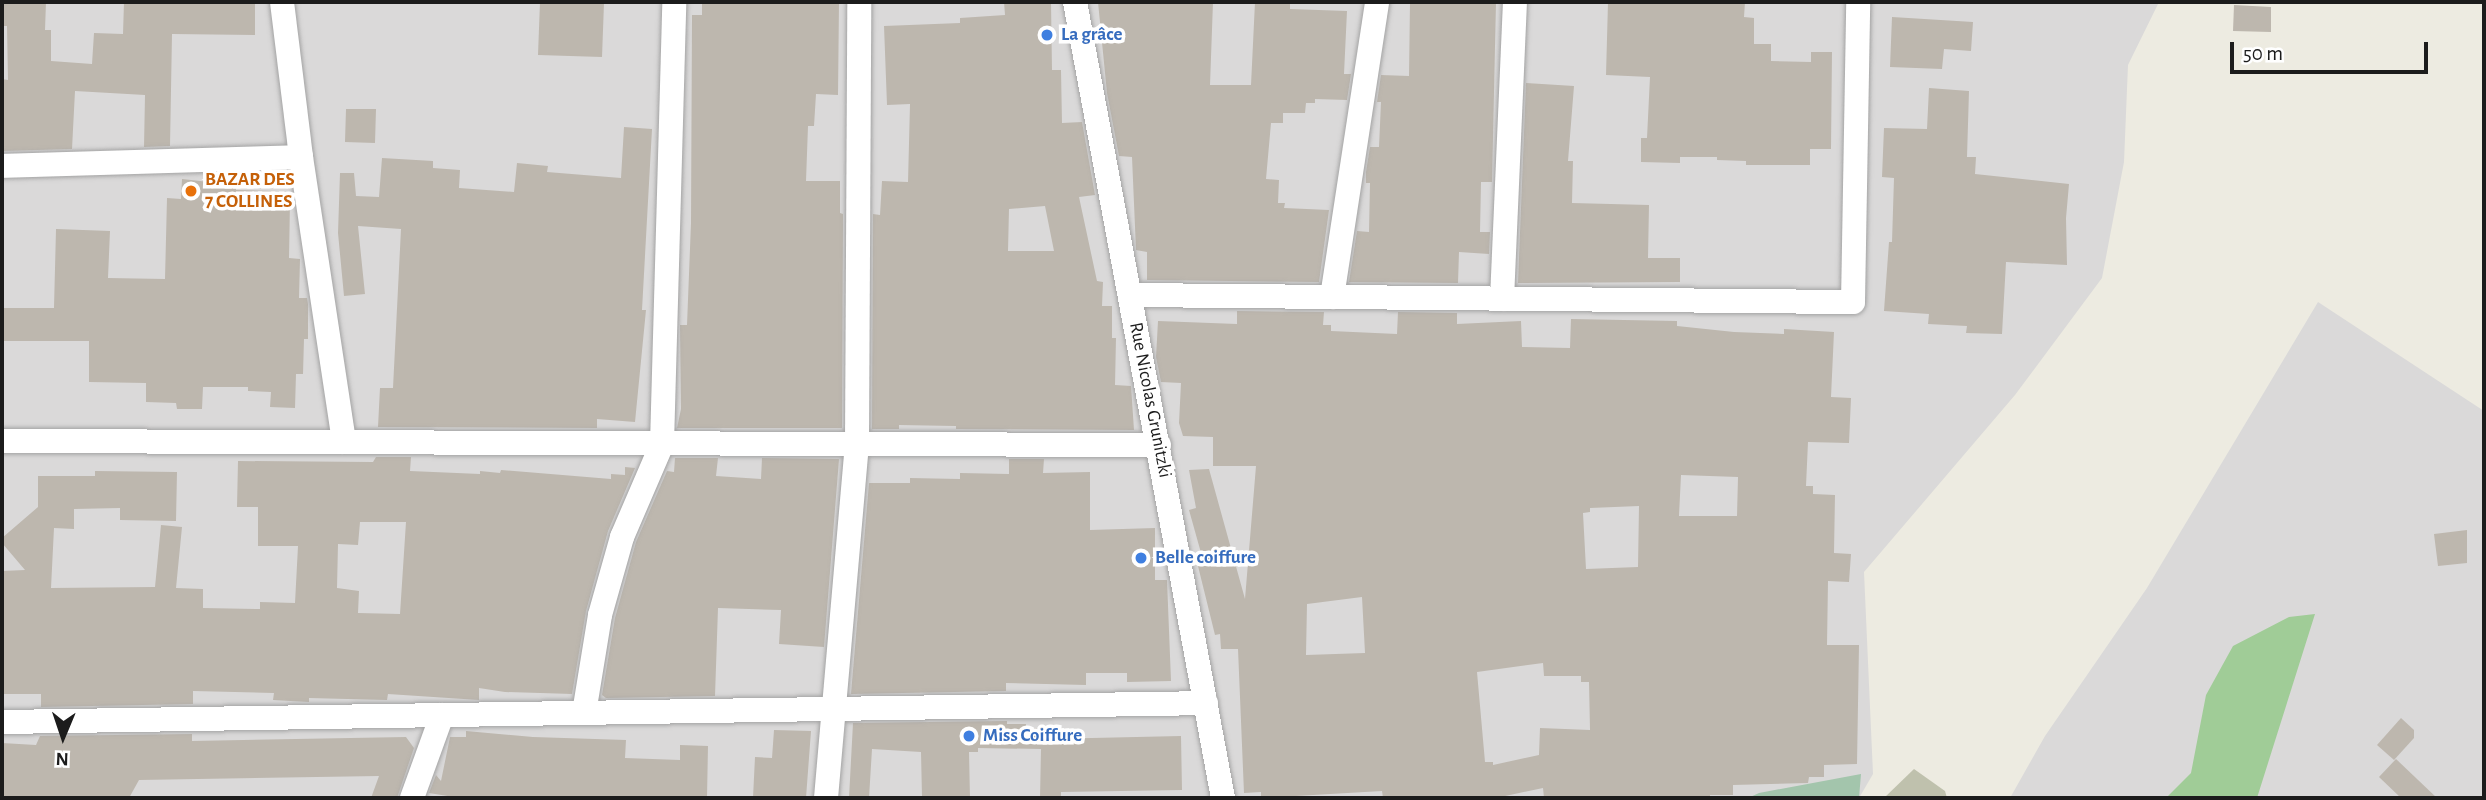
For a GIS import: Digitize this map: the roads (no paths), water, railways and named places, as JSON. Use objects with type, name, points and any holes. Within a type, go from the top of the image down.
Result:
[{"type":"street","points":[[282,2],[301,157],[344,442]]},
{"type":"street","points":[[584,713],[600,615],[622,537],[662,443],[674,2]]},
{"type":"street","points":[[826,798],[857,444],[859,2]]},
{"type":"street","name":"Rue Nicolas Grunitzki","points":[[1075,2],[1223,798]]},
{"type":"street","points":[[1332,297],[1377,2]]},
{"type":"street","points":[[1502,299],[1515,2]]},
{"type":"street","points":[[1130,295],[1853,302],[1858,2]]},
{"type":"street","points":[[2,166],[301,157]]},
{"type":"street","points":[[2,441],[1159,445]]},
{"type":"street","points":[[2,722],[1206,703]]},
{"type":"street","points":[[412,798],[442,715]]},
{"type":"place","name":"La grâce","points":[[1047,35]]},
{"type":"place","name":"BAZAR DES 7 COLLINES","points":[[191,191]]},
{"type":"place","name":"Belle coiffure","points":[[1141,558]]},
{"type":"place","name":"Miss Coiffure","points":[[969,736]]}]
